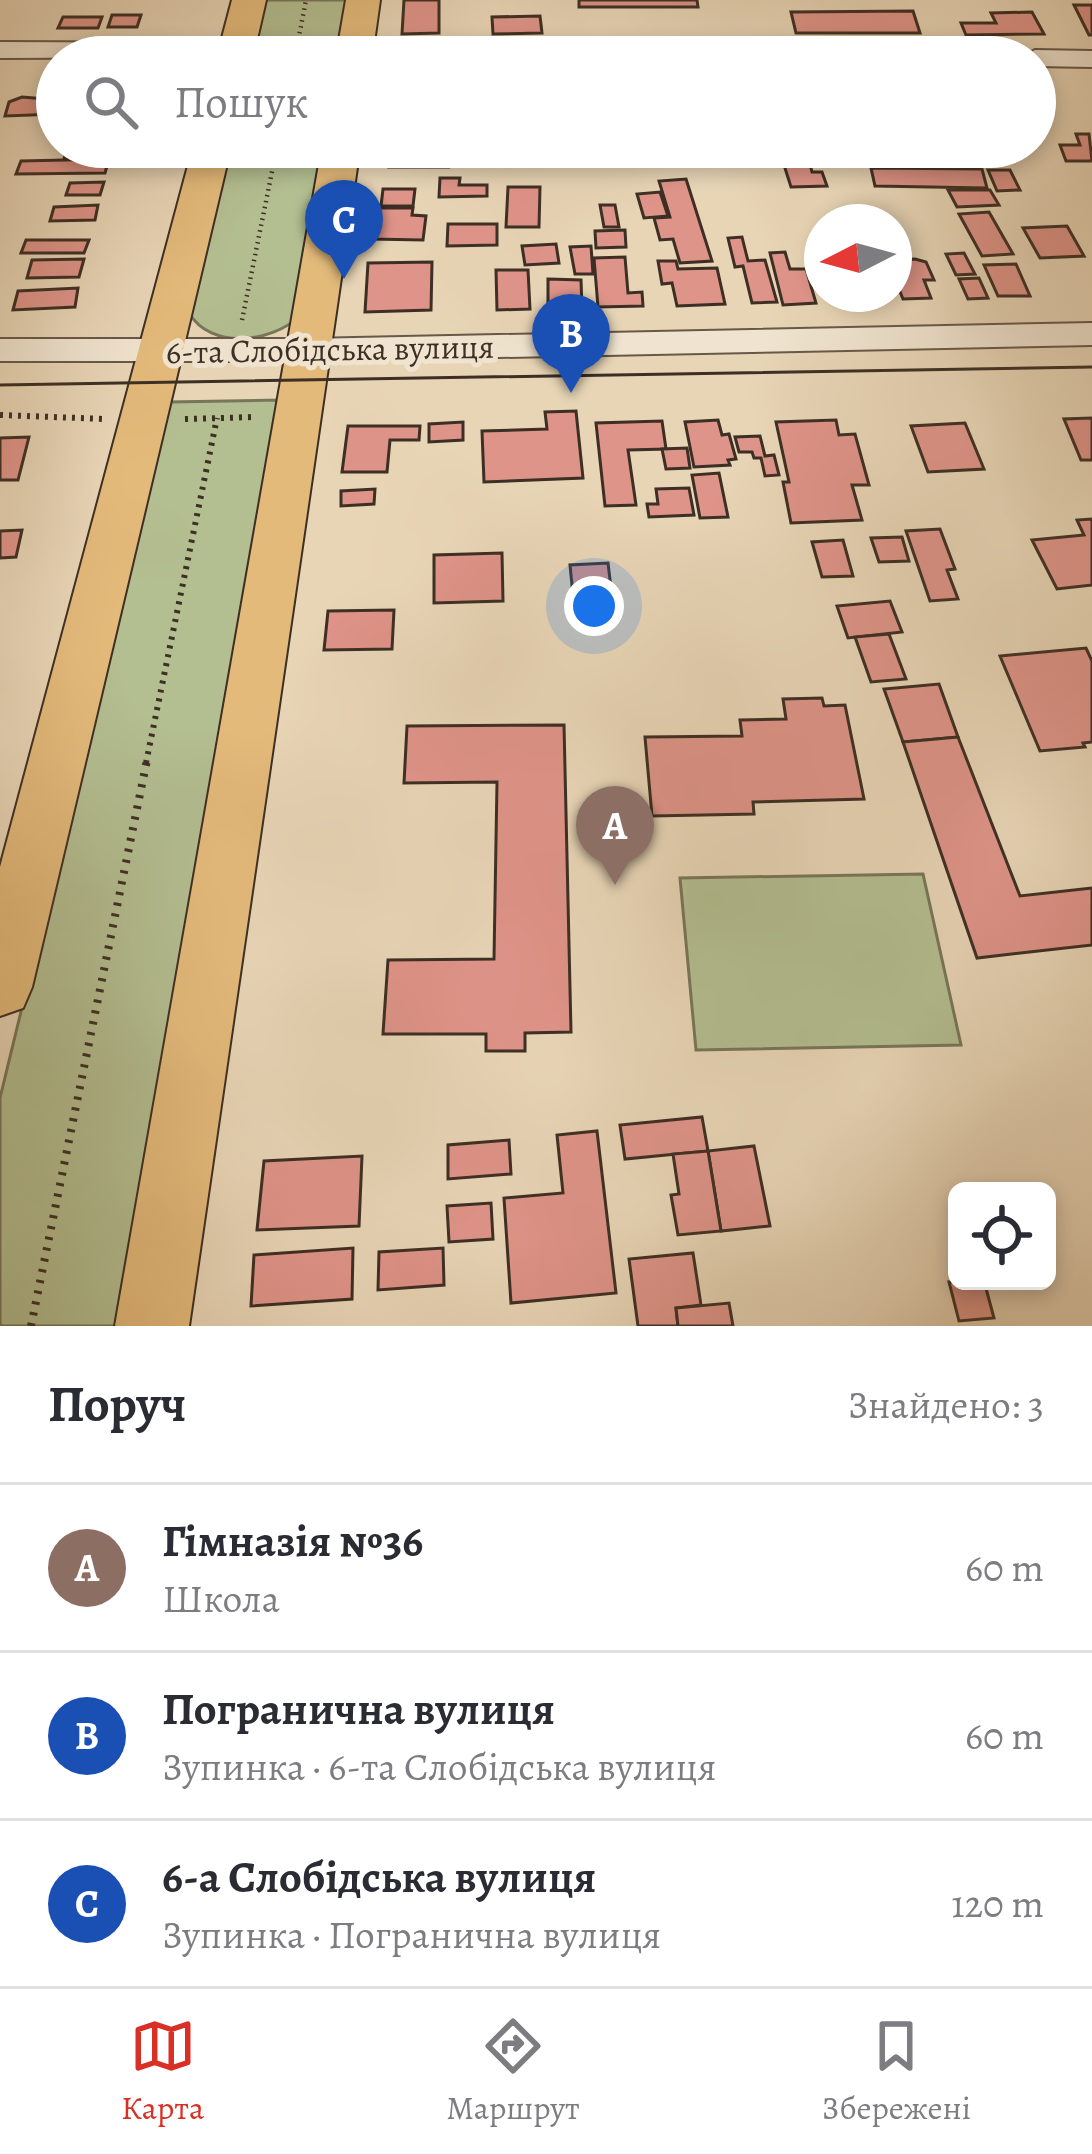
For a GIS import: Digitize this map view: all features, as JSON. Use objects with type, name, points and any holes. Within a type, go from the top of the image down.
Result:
[{"type":"main road","points":[[240,36],[249,0]]},
{"type":"main road","points":[[358,36],[363,0]]},
{"type":"main road","points":[[0,988],[207,168]]},
{"type":"main road","points":[[152,1326],[337,168]]},
{"type":"street","points":[[0,50],[36,51]]},
{"type":"street","points":[[1056,58],[1092,59]]},
{"type":"street","name":"6-та Слобідська вулиця","points":[[0,350],[307,350],[1092,334]]},
{"type":"path","points":[[299,36],[306,0]]},
{"type":"path","points":[[242,321],[273,168]]},
{"type":"path","points":[[0,415],[68,414],[120,421]]},
{"type":"path","points":[[167,420],[257,417]]},
{"type":"path","points":[[31,1326],[218,418]]},
{"type":"green space","points":[[265,0],[350,0],[344,36],[256,36]]},
{"type":"green space","points":[[224,168],[324,168],[300,316],[274,332],[242,338],[212,333],[189,313]]},
{"type":"green space","points":[[281,400],[125,1326],[0,1326],[0,1098],[169,402]]},
{"type":"green space","points":[[923,874],[961,1045],[696,1050],[680,878]]},
{"type":"building","points":[[404,0],[439,0],[439,33],[402,34]]},
{"type":"building","points":[[579,0],[697,0],[698,7],[579,7]]},
{"type":"building","points":[[1074,5],[1092,5],[1092,35],[1089,35]]},
{"type":"building","points":[[913,11],[920,33],[796,33],[791,12]]},
{"type":"building","points":[[1032,12],[1044,34],[966,35],[961,23],[996,23],[991,13]]},
{"type":"building","points":[[112,15],[141,15],[137,27],[108,27]]},
{"type":"building","points":[[540,16],[542,33],[493,34],[492,17]]},
{"type":"building","points":[[63,17],[102,17],[98,28],[58,28]]},
{"type":"building","points":[[36,98],[36,115],[5,116],[9,102]]},
{"type":"building","points":[[1076,134],[1089,134],[1092,161],[1066,161],[1060,145],[1080,145]]},
{"type":"building","points":[[21,161],[36,161],[36,168],[106,168],[105,173],[16,174]]},
{"type":"building","points":[[785,168],[822,172],[827,186],[791,187]]},
{"type":"building","points":[[871,168],[982,169],[987,188],[875,186]]},
{"type":"building","points":[[988,170],[1010,170],[1020,190],[997,191]]},
{"type":"building","points":[[440,178],[460,178],[459,185],[487,185],[487,196],[439,197]]},
{"type":"building","points":[[686,179],[712,261],[680,263],[673,239],[660,240],[654,218],[670,217],[659,181]]},
{"type":"building","points":[[104,182],[100,195],[66,195],[70,183]]},
{"type":"building","points":[[508,187],[540,187],[539,227],[506,227]]},
{"type":"building","points":[[383,189],[415,189],[413,206],[381,206]]},
{"type":"building","points":[[948,190],[990,190],[999,205],[957,207]]},
{"type":"building","points":[[660,192],[668,216],[644,218],[637,194]]},
{"type":"building","points":[[98,205],[95,220],[50,221],[54,207]]},
{"type":"building","points":[[600,205],[615,205],[619,227],[604,227]]},
{"type":"building","points":[[377,208],[413,208],[412,215],[426,216],[423,240],[371,239]]},
{"type":"building","points":[[989,212],[1013,254],[982,256],[959,214]]},
{"type":"building","points":[[448,224],[497,224],[497,245],[447,246]]},
{"type":"building","points":[[1067,226],[1084,256],[1040,258],[1023,228]]},
{"type":"building","points":[[625,230],[626,247],[596,248],[595,231]]},
{"type":"building","points":[[742,237],[748,261],[765,260],[777,302],[752,303],[743,266],[735,267],[728,238]]},
{"type":"building","points":[[26,240],[89,240],[84,253],[21,253]]},
{"type":"building","points":[[556,244],[559,263],[525,265],[522,246]]},
{"type":"building","points":[[591,246],[593,274],[575,274],[570,247]]},
{"type":"building","points":[[785,252],[790,269],[804,269],[804,304],[783,305],[770,253]]},
{"type":"building","points":[[964,253],[975,274],[956,275],[946,254]]},
{"type":"building","points":[[625,257],[628,293],[642,292],[643,306],[598,307],[594,258]]},
{"type":"building","points":[[84,259],[79,277],[27,278],[32,260]]},
{"type":"building","points":[[912,259],[926,262],[934,280],[924,280],[931,298],[912,299]]},
{"type":"building","points":[[658,261],[676,261],[678,269],[717,268],[725,304],[677,306],[672,283],[662,284]]},
{"type":"building","points":[[432,262],[431,310],[365,312],[368,263]]},
{"type":"building","points":[[1016,264],[1030,296],[998,296],[984,265]]},
{"type":"building","points":[[496,270],[528,270],[530,309],[497,310]]},
{"type":"building","points":[[979,278],[988,298],[968,299],[959,279]]},
{"type":"building","points":[[548,279],[581,280],[582,309],[548,309]]},
{"type":"building","points":[[78,288],[75,307],[13,310],[18,291]]},
{"type":"building","points":[[576,411],[583,478],[484,482],[482,431],[547,429],[545,412]]},
{"type":"building","points":[[1092,418],[1092,460],[1081,460],[1064,419]]},
{"type":"building","points":[[718,420],[722,435],[729,434],[736,459],[728,460],[730,465],[694,467],[685,422]]},
{"type":"building","points":[[836,420],[839,435],[855,434],[869,485],[852,485],[862,520],[791,523],[783,482],[789,482],[776,422]]},
{"type":"building","points":[[662,421],[666,449],[628,450],[636,505],[605,506],[596,423]]},
{"type":"building","points":[[463,422],[463,440],[429,442],[429,424]]},
{"type":"building","points":[[965,423],[984,469],[928,472],[911,426]]},
{"type":"building","points":[[348,426],[420,426],[419,440],[390,440],[387,472],[342,472]]},
{"type":"building","points":[[760,436],[765,456],[774,455],[779,475],[765,476],[761,458],[739,452],[735,437]]},
{"type":"building","points":[[29,437],[18,480],[0,480],[0,438]]},
{"type":"building","points":[[687,448],[690,468],[666,469],[662,449]]},
{"type":"building","points":[[719,473],[728,517],[700,518],[692,475]]},
{"type":"building","points":[[689,488],[694,515],[649,517],[647,504],[658,504],[656,489]]},
{"type":"building","points":[[375,489],[374,504],[341,506],[341,491]]},
{"type":"building","points":[[1092,519],[1092,585],[1057,589],[1032,540],[1084,535],[1077,520]]},
{"type":"building","points":[[940,529],[955,569],[947,570],[958,599],[930,601],[906,531]]},
{"type":"building","points":[[22,530],[16,557],[0,558],[0,531]]},
{"type":"building","points":[[902,537],[909,561],[879,562],[871,538]]},
{"type":"building","points":[[843,540],[853,576],[822,577],[812,542]]},
{"type":"building","points":[[502,553],[503,601],[434,603],[434,555]]},
{"type":"building","points":[[608,563],[613,604],[574,606],[570,565]]},
{"type":"building","points":[[890,601],[902,632],[848,638],[837,606]]},
{"type":"building","points":[[394,610],[392,649],[324,650],[328,611]]},
{"type":"building","points":[[889,634],[906,679],[871,682],[855,637]]},
{"type":"building","points":[[1086,648],[1092,661],[1092,742],[1083,743],[1085,747],[1040,751],[1000,656]]},
{"type":"building","points":[[939,684],[958,737],[903,742],[884,689]]},
{"type":"building","points":[[822,698],[824,706],[845,705],[864,799],[753,802],[754,814],[652,816],[645,737],[742,736],[740,720],[786,719],[783,699]]},
{"type":"building","points":[[564,725],[571,1032],[525,1033],[525,1051],[486,1051],[486,1034],[383,1034],[388,960],[494,959],[497,782],[404,783],[407,726]]},
{"type":"building","points":[[958,737],[1020,896],[1092,888],[1092,945],[977,958],[903,742]]},
{"type":"building","points":[[702,1117],[708,1151],[625,1159],[620,1125]]},
{"type":"building","points":[[597,1131],[616,1293],[511,1303],[504,1198],[563,1193],[557,1135]]},
{"type":"building","points":[[509,1140],[511,1174],[448,1179],[448,1145]]},
{"type":"building","points":[[754,1146],[770,1226],[721,1231],[708,1151]]},
{"type":"building","points":[[708,1151],[721,1231],[678,1235],[671,1195],[679,1194],[673,1154]]},
{"type":"building","points":[[362,1156],[359,1226],[257,1230],[264,1161]]},
{"type":"building","points":[[491,1203],[493,1239],[449,1242],[447,1206]]},
{"type":"building","points":[[353,1248],[352,1299],[251,1306],[254,1255]]},
{"type":"building","points":[[443,1248],[444,1285],[378,1290],[379,1252]]},
{"type":"building","points":[[693,1253],[701,1305],[676,1308],[678,1326],[638,1326],[629,1259]]},
{"type":"building","points":[[951,1290],[986,1290],[994,1318],[959,1321]]},
{"type":"building","points":[[729,1303],[733,1326],[678,1326],[676,1308]]},
{"type":"tram line","points":[[0,385],[1092,367]]},
{"type":"place","name":"6-а Слобідська вулиця","points":[[344,279]]},
{"type":"place","name":"Погранична вулиця","points":[[571,393]]},
{"type":"place","name":"Гімназія №36","points":[[615,885]]}]
